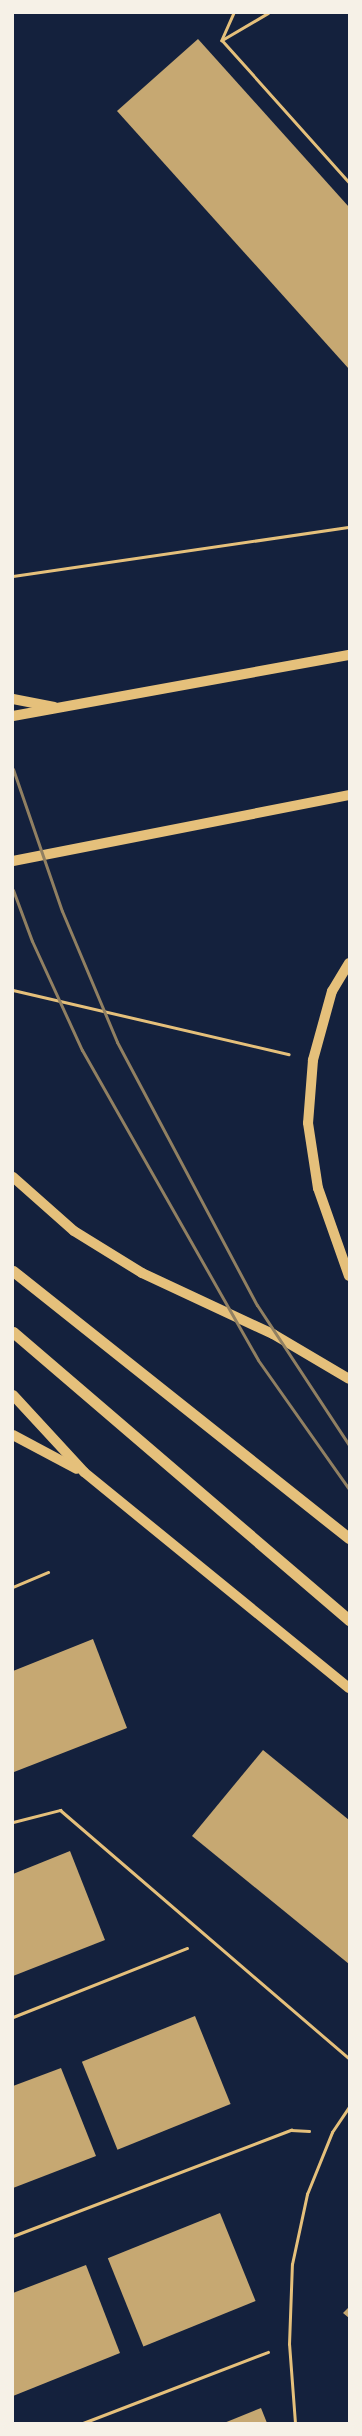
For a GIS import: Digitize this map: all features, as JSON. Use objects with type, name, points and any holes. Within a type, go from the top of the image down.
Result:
[{"type":"highway","points":[[13,1271],[349,1538]]},
{"type":"highway","points":[[13,1332],[349,1620]]},
{"type":"main road","points":[[13,716],[64,708],[349,655]]},
{"type":"main road","points":[[13,699],[64,708]]},
{"type":"main road","points":[[13,861],[349,795]]},
{"type":"main road","points":[[349,963],[332,991],[313,1060],[308,1124],[318,1188],[349,1276]]},
{"type":"main road","points":[[13,1177],[74,1230],[142,1273],[273,1334],[349,1379]]},
{"type":"main road","points":[[13,1395],[84,1472],[349,1688]]},
{"type":"main road","points":[[13,1435],[84,1472]]},
{"type":"lane","points":[[13,1822],[60,1810],[349,2060]]},
{"type":"lane","points":[[295,2423],[289,2344],[292,2264],[307,2194],[332,2132],[349,2106]]},
{"type":"path","points":[[222,40],[234,13]]},
{"type":"path","points":[[222,40],[268,13]]},
{"type":"path","points":[[222,40],[349,182]]},
{"type":"path","points":[[13,576],[349,527]]},
{"type":"path","points":[[13,990],[313,1060]]},
{"type":"path","points":[[13,1587],[48,1572]]},
{"type":"path","points":[[13,2017],[209,1939]]},
{"type":"path","points":[[13,2236],[291,2130],[332,2132]]},
{"type":"path","points":[[83,2423],[289,2344]]},
{"type":"building","points":[[198,39],[349,207],[349,369],[117,111]]},
{"type":"building","points":[[93,1639],[127,1728],[14,1772],[13,1671]]},
{"type":"building","points":[[263,1750],[349,1820],[349,1964],[192,1836]]},
{"type":"building","points":[[70,1851],[105,1940],[13,1976],[13,1874]]},
{"type":"building","points":[[195,2016],[231,2104],[117,2150],[82,2062]]},
{"type":"building","points":[[61,2068],[96,2156],[13,2188],[13,2086]]},
{"type":"building","points":[[220,2213],[256,2301],[143,2346],[108,2258]]},
{"type":"building","points":[[86,2265],[120,2353],[13,2396],[13,2293]]},
{"type":"building","points":[[349,2307],[349,2318],[343,2313]]},
{"type":"building","points":[[261,2408],[267,2423],[224,2423]]},
{"type":"railway","points":[[13,769],[62,911],[117,1042],[257,1305],[349,1445]]},
{"type":"railway","points":[[13,890],[32,941],[82,1050],[258,1360],[349,1489]]}]
